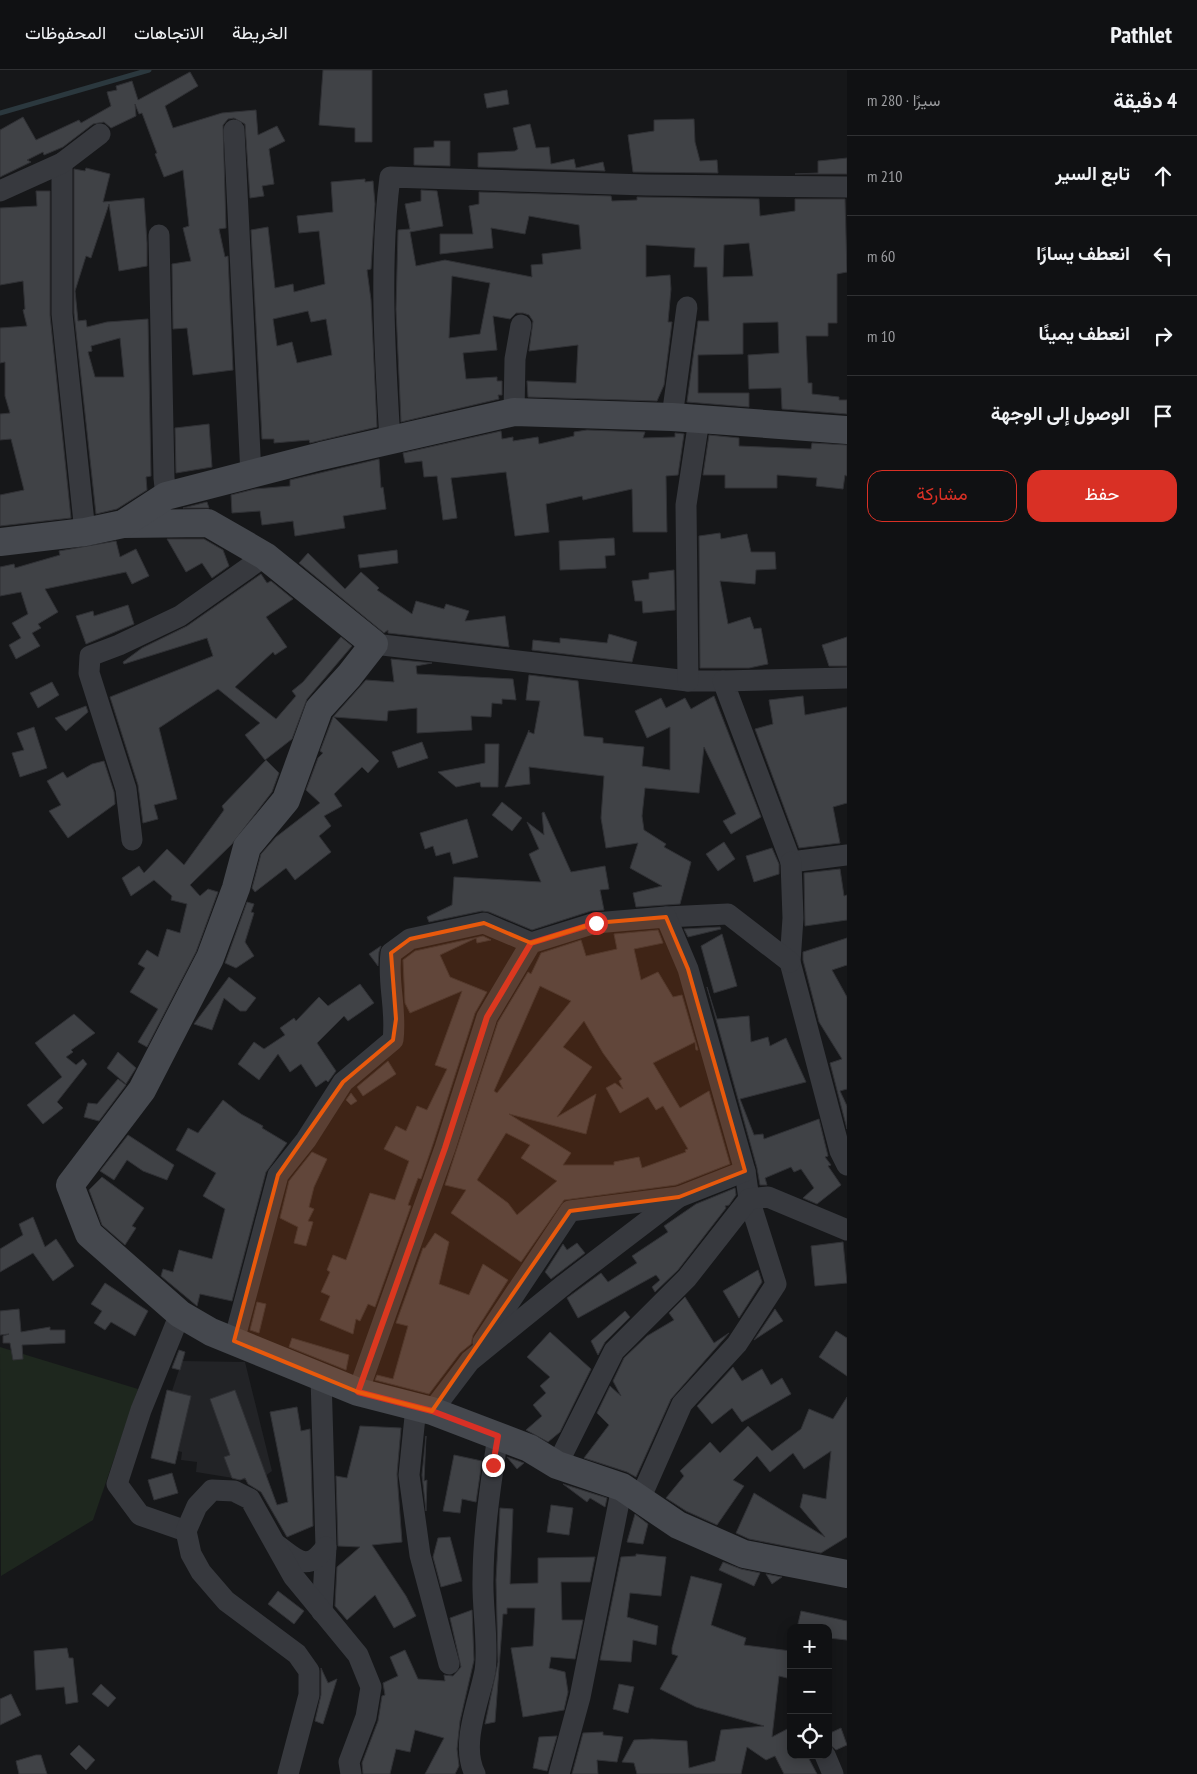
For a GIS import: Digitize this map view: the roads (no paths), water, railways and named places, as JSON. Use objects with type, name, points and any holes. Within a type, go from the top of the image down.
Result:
[{"type":"street","points":[[234,130],[251,475]]},
{"type":"street","points":[[0,192],[62,163],[100,134]]},
{"type":"street","points":[[62,163],[62,314],[85,532]]},
{"type":"street","points":[[390,441],[386,372],[385,225],[390,178],[646,185],[847,187]]},
{"type":"street","points":[[159,235],[164,478],[166,496]]},
{"type":"street","points":[[672,417],[687,307]]},
{"type":"street","points":[[514,412],[515,358],[520,325]]},
{"type":"street","points":[[123,524],[166,496],[514,412],[672,417],[847,430]]},
{"type":"street","points":[[688,681],[686,505],[699,420]]},
{"type":"street","points":[[0,542],[85,532],[123,524],[208,523],[265,556],[374,644],[688,681],[723,682],[847,678]]},
{"type":"street","points":[[132,840],[126,789],[89,673],[90,656],[119,645],[180,616],[265,556]]},
{"type":"street","points":[[374,644],[349,676],[319,709],[286,800],[247,847],[236,888],[210,958],[142,1090],[70,1185],[89,1234],[180,1314],[211,1332],[358,1392],[424,1409],[529,1448],[557,1465],[631,1493],[678,1525],[744,1554],[847,1574]]},
{"type":"street","points":[[723,682],[791,862],[793,918],[790,962],[840,1150],[847,1166]]},
{"type":"street","points":[[791,862],[847,855]]},
{"type":"street","points":[[234,1341],[278,1175],[306,1140],[344,1082],[392,1040],[396,1019],[389,967],[391,953],[410,939],[484,923],[531,943],[596,923],[728,914],[790,962]]},
{"type":"street","points":[[559,1774],[631,1493],[682,1404],[737,1344],[776,1284],[749,1199],[745,1171],[688,969],[666,917]]},
{"type":"street","points":[[358,1392],[445,1148],[487,1017],[531,943]]},
{"type":"street","points":[[470,1361],[570,1211],[679,1196],[745,1171]]},
{"type":"street","points":[[448,1664],[420,1555],[409,1475],[424,1409],[470,1361],[565,1284],[679,1196]]},
{"type":"street","points":[[557,1465],[614,1351],[687,1278],[749,1199],[768,1197],[847,1230]]},
{"type":"street","points":[[180,1314],[141,1410],[117,1484],[140,1514],[186,1531]]},
{"type":"street","points":[[322,1377],[326,1547],[322,1612]]},
{"type":"street","points":[[475,1774],[469,1763],[470,1734],[485,1668],[483,1578],[493,1465],[498,1436]]},
{"type":"street","points":[[288,1774],[309,1695],[309,1671],[297,1654],[226,1601],[201,1572],[192,1554],[186,1531],[196,1506],[212,1490],[234,1490],[250,1499],[271,1540],[293,1576],[358,1656],[371,1687],[366,1718],[349,1762],[351,1774]]},
{"type":"street","points":[[271,1540],[298,1560],[310,1562],[317,1559],[326,1547]]},
{"type":"street","points":[[827,1759],[833,1774]]},
{"type":"waterway","points":[[0,113],[149,70]]}]
